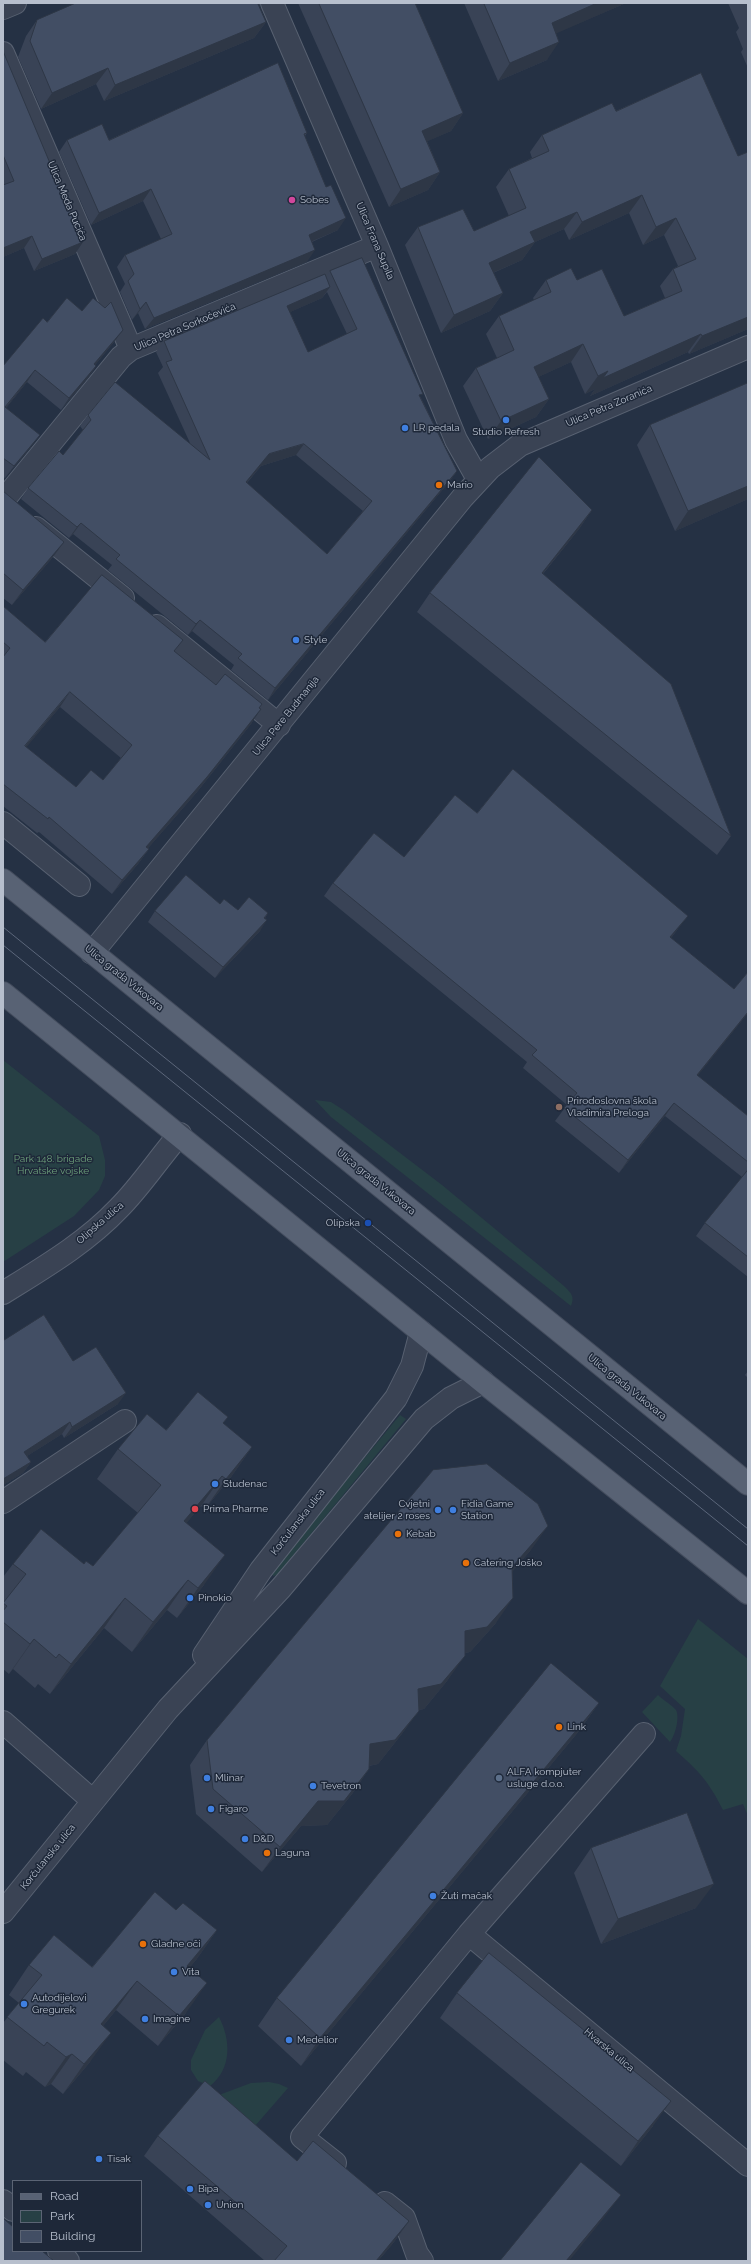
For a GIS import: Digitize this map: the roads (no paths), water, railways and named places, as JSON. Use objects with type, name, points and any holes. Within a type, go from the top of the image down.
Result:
[{"type":"main road","name":"Ulica grada Vukovara","points":[[3,880],[748,1484]]},
{"type":"main road","points":[[3,993],[180,1134],[482,1382],[748,1593]]},
{"type":"street","points":[[3,8],[15,3]]},
{"type":"street","name":"Ulica Frana Supila","points":[[272,3],[377,246],[456,440],[478,479]]},
{"type":"street","name":"Ulica Meda Pucića","points":[[3,52],[131,349]]},
{"type":"street","name":"Ulica Petra Sorkočevića","points":[[3,501],[121,357],[131,349],[377,246]]},
{"type":"street","name":"Ulica Petra Zoranića","points":[[478,479],[502,457],[520,445],[748,347]]},
{"type":"street","name":"Ulica Pere Budmanija","points":[[92,953],[478,479]]},
{"type":"street","points":[[3,501],[279,725]]},
{"type":"street","points":[[3,823],[80,885]]},
{"type":"street","name":"Olipska ulica","points":[[3,1293],[53,1261],[91,1234],[114,1213],[180,1134]]},
{"type":"street","name":"Korčulanska ulica","points":[[168,1710],[261,1570],[396,1398],[412,1366],[422,1332]]},
{"type":"street","name":"Korčulanska ulica","points":[[3,1912],[168,1710],[281,1588],[424,1419],[451,1398],[482,1382]]},
{"type":"street","points":[[3,1502],[125,1421]]},
{"type":"street","points":[[3,1722],[93,1801]]},
{"type":"street","points":[[350,2175],[302,2137],[469,1934],[644,1734]]},
{"type":"street","name":"Hvarska ulica","points":[[469,1934],[748,2165]]},
{"type":"street","points":[[368,2190],[404,2218],[417,2254],[422,2261]]},
{"type":"street","points":[[3,2201],[12,2209]]},
{"type":"street","points":[[60,2252],[68,2261]]},
{"type":"tram line","points":[[3,927],[748,1529]]},
{"type":"tram line","points":[[3,945],[748,1546]]},
{"type":"place","name":"Sobes","points":[[292,200]]},
{"type":"place","name":"Studio Refresh","points":[[506,420]]},
{"type":"place","name":"LR pedala","points":[[405,428]]},
{"type":"place","name":"Mario","points":[[439,485]]},
{"type":"place","name":"Style","points":[[296,640]]},
{"type":"place","name":"Prirodoslovna škola Vladimira Preloga","points":[[559,1107]]},
{"type":"place","name":"Olipska","points":[[368,1223]]},
{"type":"place","name":"Studenac","points":[[215,1484]]},
{"type":"place","name":"Prima Pharme","points":[[195,1509]]},
{"type":"place","name":"Cvjetni atelijer 2 roses","points":[[438,1510]]},
{"type":"place","name":"Fidia Game Station","points":[[453,1510]]},
{"type":"place","name":"Kebab","points":[[398,1534]]},
{"type":"place","name":"Catering Joško","points":[[466,1563]]},
{"type":"place","name":"Pinokio","points":[[190,1598]]},
{"type":"place","name":"Link","points":[[559,1727]]},
{"type":"place","name":"Mlinar","points":[[207,1778]]},
{"type":"place","name":"ALFA kompjuter usluge d.o.o.","points":[[499,1778]]},
{"type":"place","name":"Tevetron","points":[[313,1786]]},
{"type":"place","name":"Figaro","points":[[211,1809]]},
{"type":"place","name":"D&D","points":[[245,1839]]},
{"type":"place","name":"Laguna","points":[[267,1853]]},
{"type":"place","name":"Žuti mačak","points":[[433,1896]]},
{"type":"place","name":"Gladne oči","points":[[143,1944]]},
{"type":"place","name":"Vita","points":[[174,1972]]},
{"type":"place","name":"Autodijelovi Gregurek","points":[[24,2004]]},
{"type":"place","name":"Imagine","points":[[145,2019]]},
{"type":"place","name":"Medelior","points":[[289,2040]]},
{"type":"place","name":"Tisak","points":[[99,2159]]},
{"type":"place","name":"Bipa","points":[[190,2189]]},
{"type":"place","name":"Union","points":[[208,2205]]},
{"type":"park label","name":"Park 148. brigade Hrvatske vojske","points":[[53,1164]]}]
